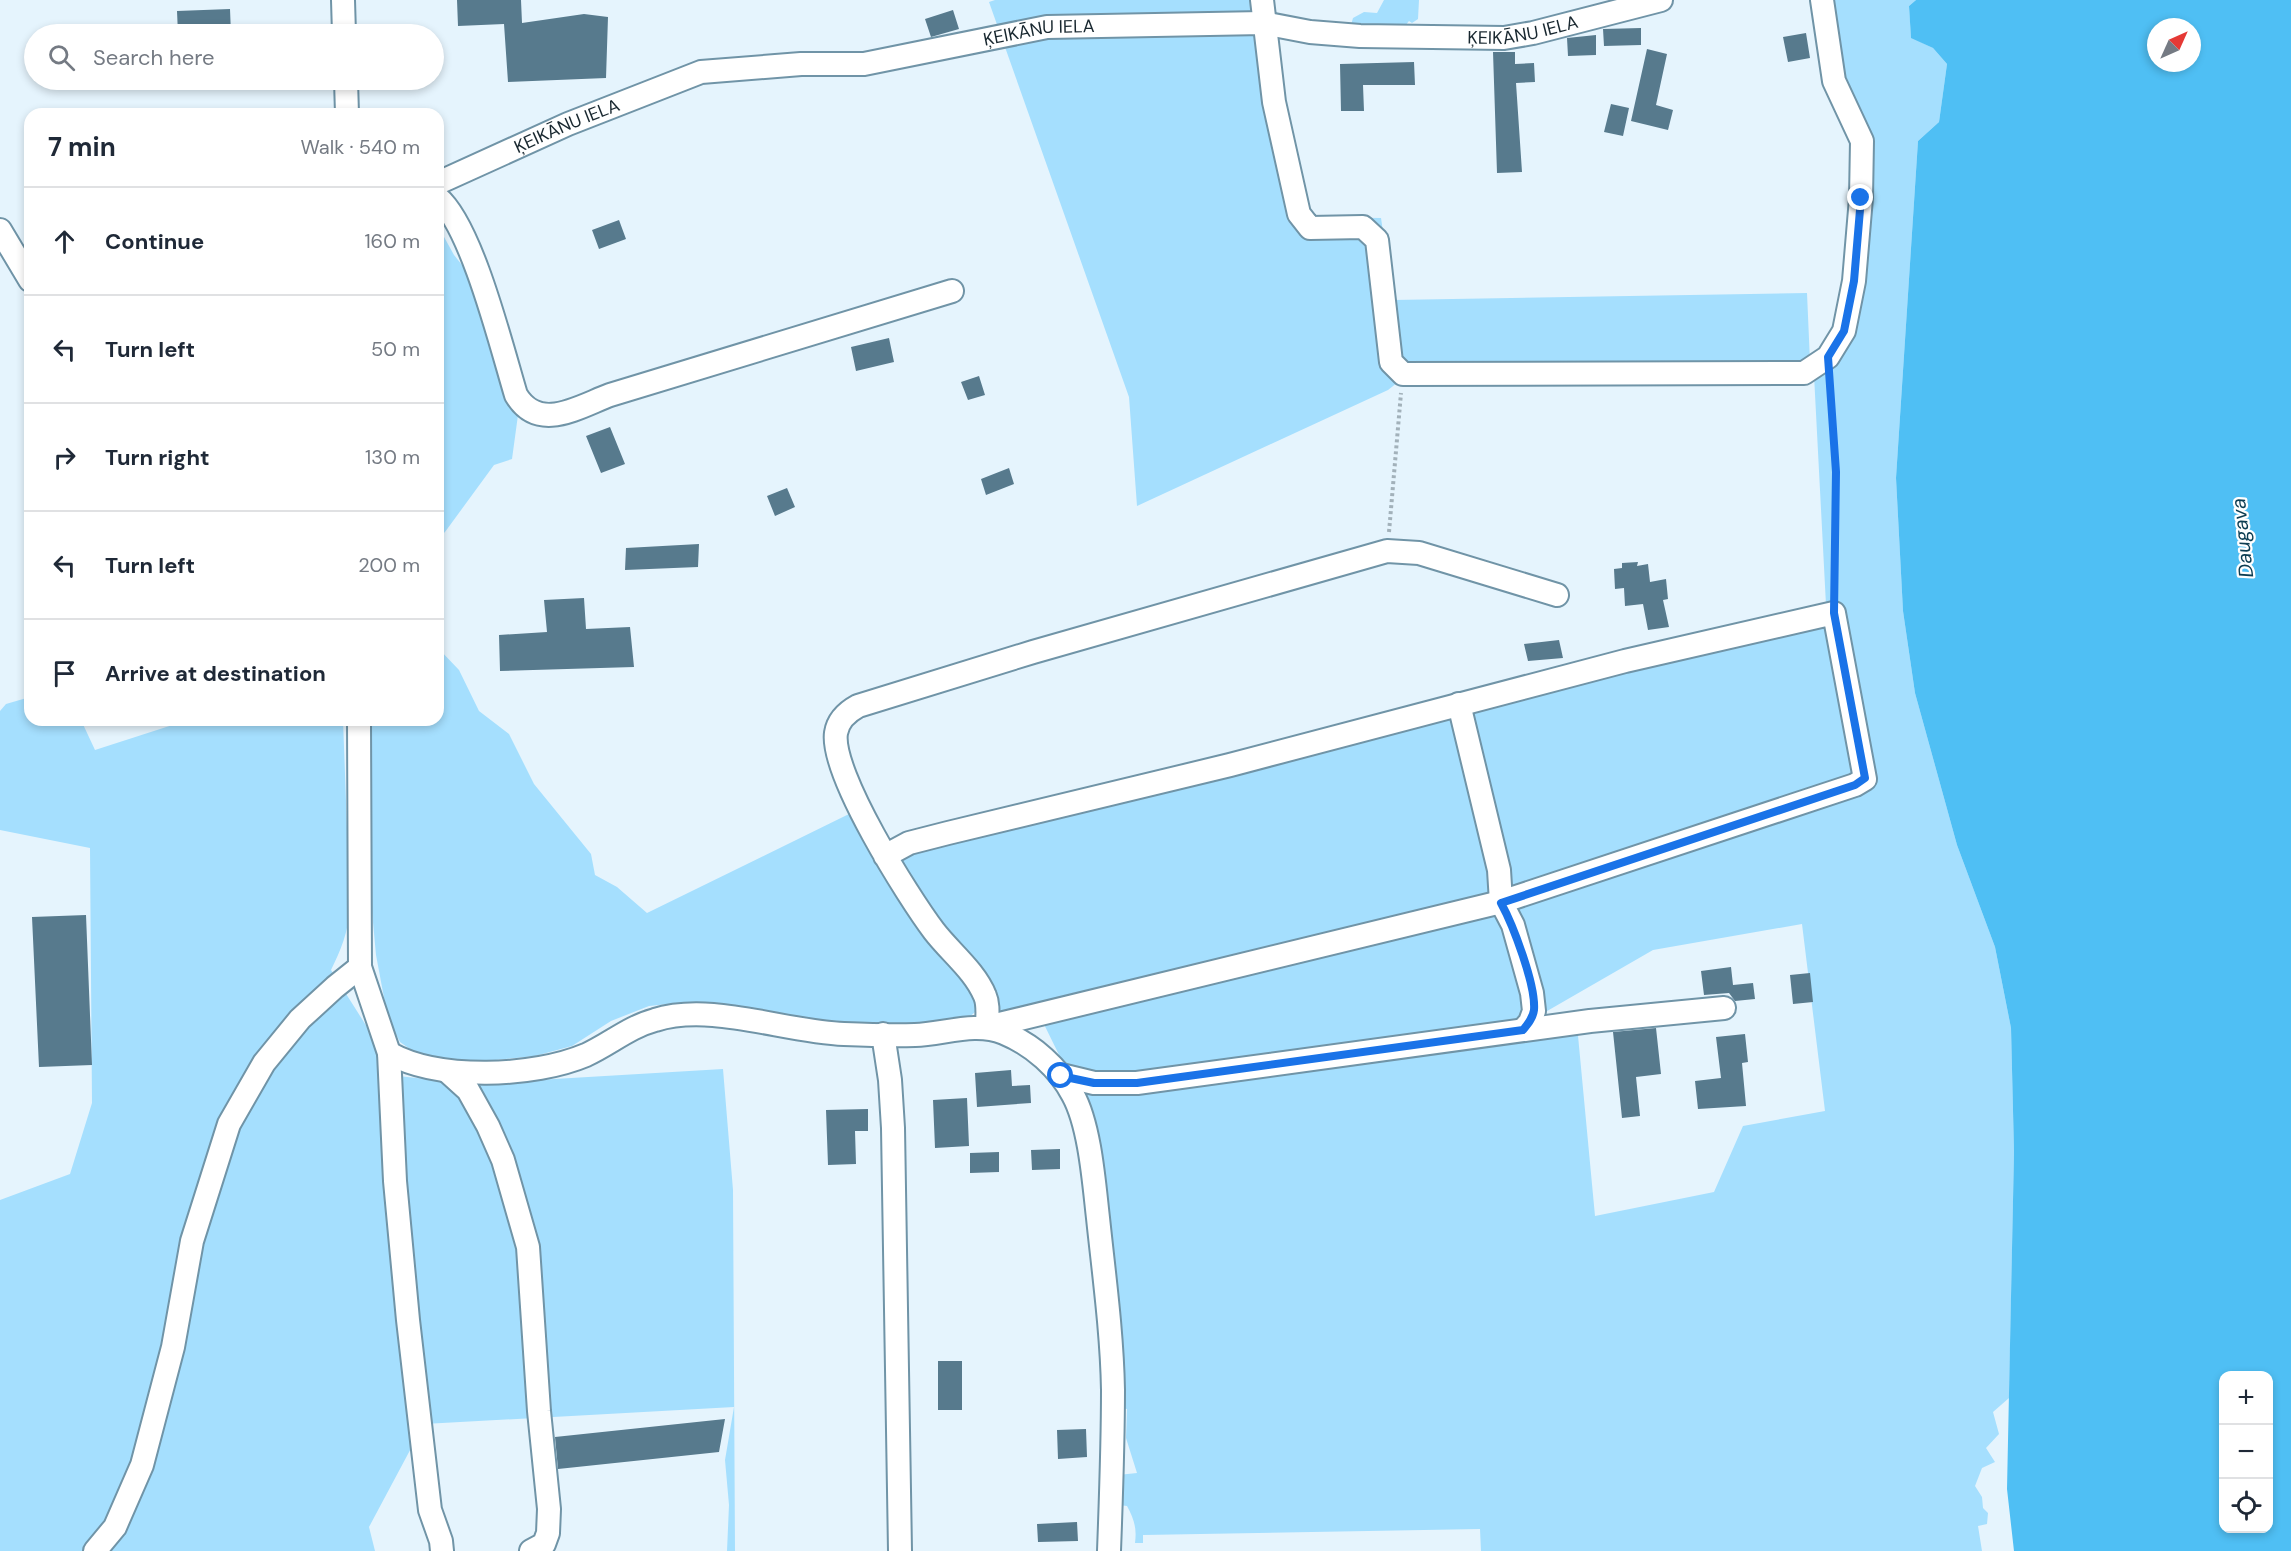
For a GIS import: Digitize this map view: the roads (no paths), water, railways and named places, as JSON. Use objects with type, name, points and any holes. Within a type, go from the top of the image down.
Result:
[{"type":"street","points":[[343,0],[344,24]]},
{"type":"street","points":[[1262,0],[1274,102],[1299,214],[1310,228],[1363,228],[1377,240],[1391,362],[1403,374],[1804,373],[1828,357],[1844,331],[1854,281],[1861,198],[1862,141],[1834,81],[1822,0]]},
{"type":"street","name":"ĶEIKĀNU IELA","points":[[444,180],[568,124],[701,72],[801,64],[864,64],[1047,27],[1263,23],[1310,32],[1360,36],[1504,38],[1533,33],[1661,0]]},
{"type":"street","points":[[346,90],[347,108]]},
{"type":"street","points":[[444,204],[452,213],[466,242],[516,394],[521,404],[541,415],[554,416],[610,395],[952,291]]},
{"type":"street","points":[[0,230],[24,269]]},
{"type":"street","points":[[987,1027],[986,997],[977,980],[934,930],[885,856],[859,805],[837,749],[836,733],[841,720],[849,711],[858,706],[1033,652],[1387,551],[1419,553],[1557,595]]},
{"type":"street","points":[[389,1053],[421,1066],[447,1071],[488,1072],[560,1065],[590,1053],[626,1031],[656,1019],[682,1014],[715,1016],[841,1034],[917,1035],[987,1027],[1501,903],[1844,789],[1865,778],[1834,613],[1625,662],[1230,765],[948,833],[909,843],[885,856]]},
{"type":"street","points":[[1459,704],[1499,870],[1501,903],[1513,925],[1532,993],[1534,1011],[1530,1022],[1523,1030]]},
{"type":"street","points":[[359,726],[360,967],[389,1053],[394,1181],[408,1320],[430,1510],[446,1548]]},
{"type":"street","points":[[95,1551],[115,1527],[142,1465],[173,1347],[192,1241],[229,1124],[264,1063],[300,1019],[334,987],[360,967]]},
{"type":"street","points":[[1061,1076],[1094,1083],[1137,1083],[1644,1014],[1724,1008]]},
{"type":"street","points":[[987,1027],[1021,1041],[1042,1056],[1061,1076],[1075,1097],[1084,1126],[1095,1190],[1113,1388],[1109,1551]]},
{"type":"street","points":[[883,1034],[890,1080],[893,1128],[900,1551]]},
{"type":"street","points":[[447,1071],[468,1090],[488,1126],[503,1160],[528,1247],[539,1410],[549,1509],[548,1533],[544,1544],[531,1551]]},
{"type":"water","name":"Daugava","points":[[1916,0],[2291,0],[2291,1551],[2014,1551],[2007,1489],[2014,1152],[2011,1028],[1995,947],[1957,845],[1915,693],[1903,611],[1896,478],[1918,141],[1939,122],[1947,64],[1933,48],[1911,38],[1909,6]]}]
